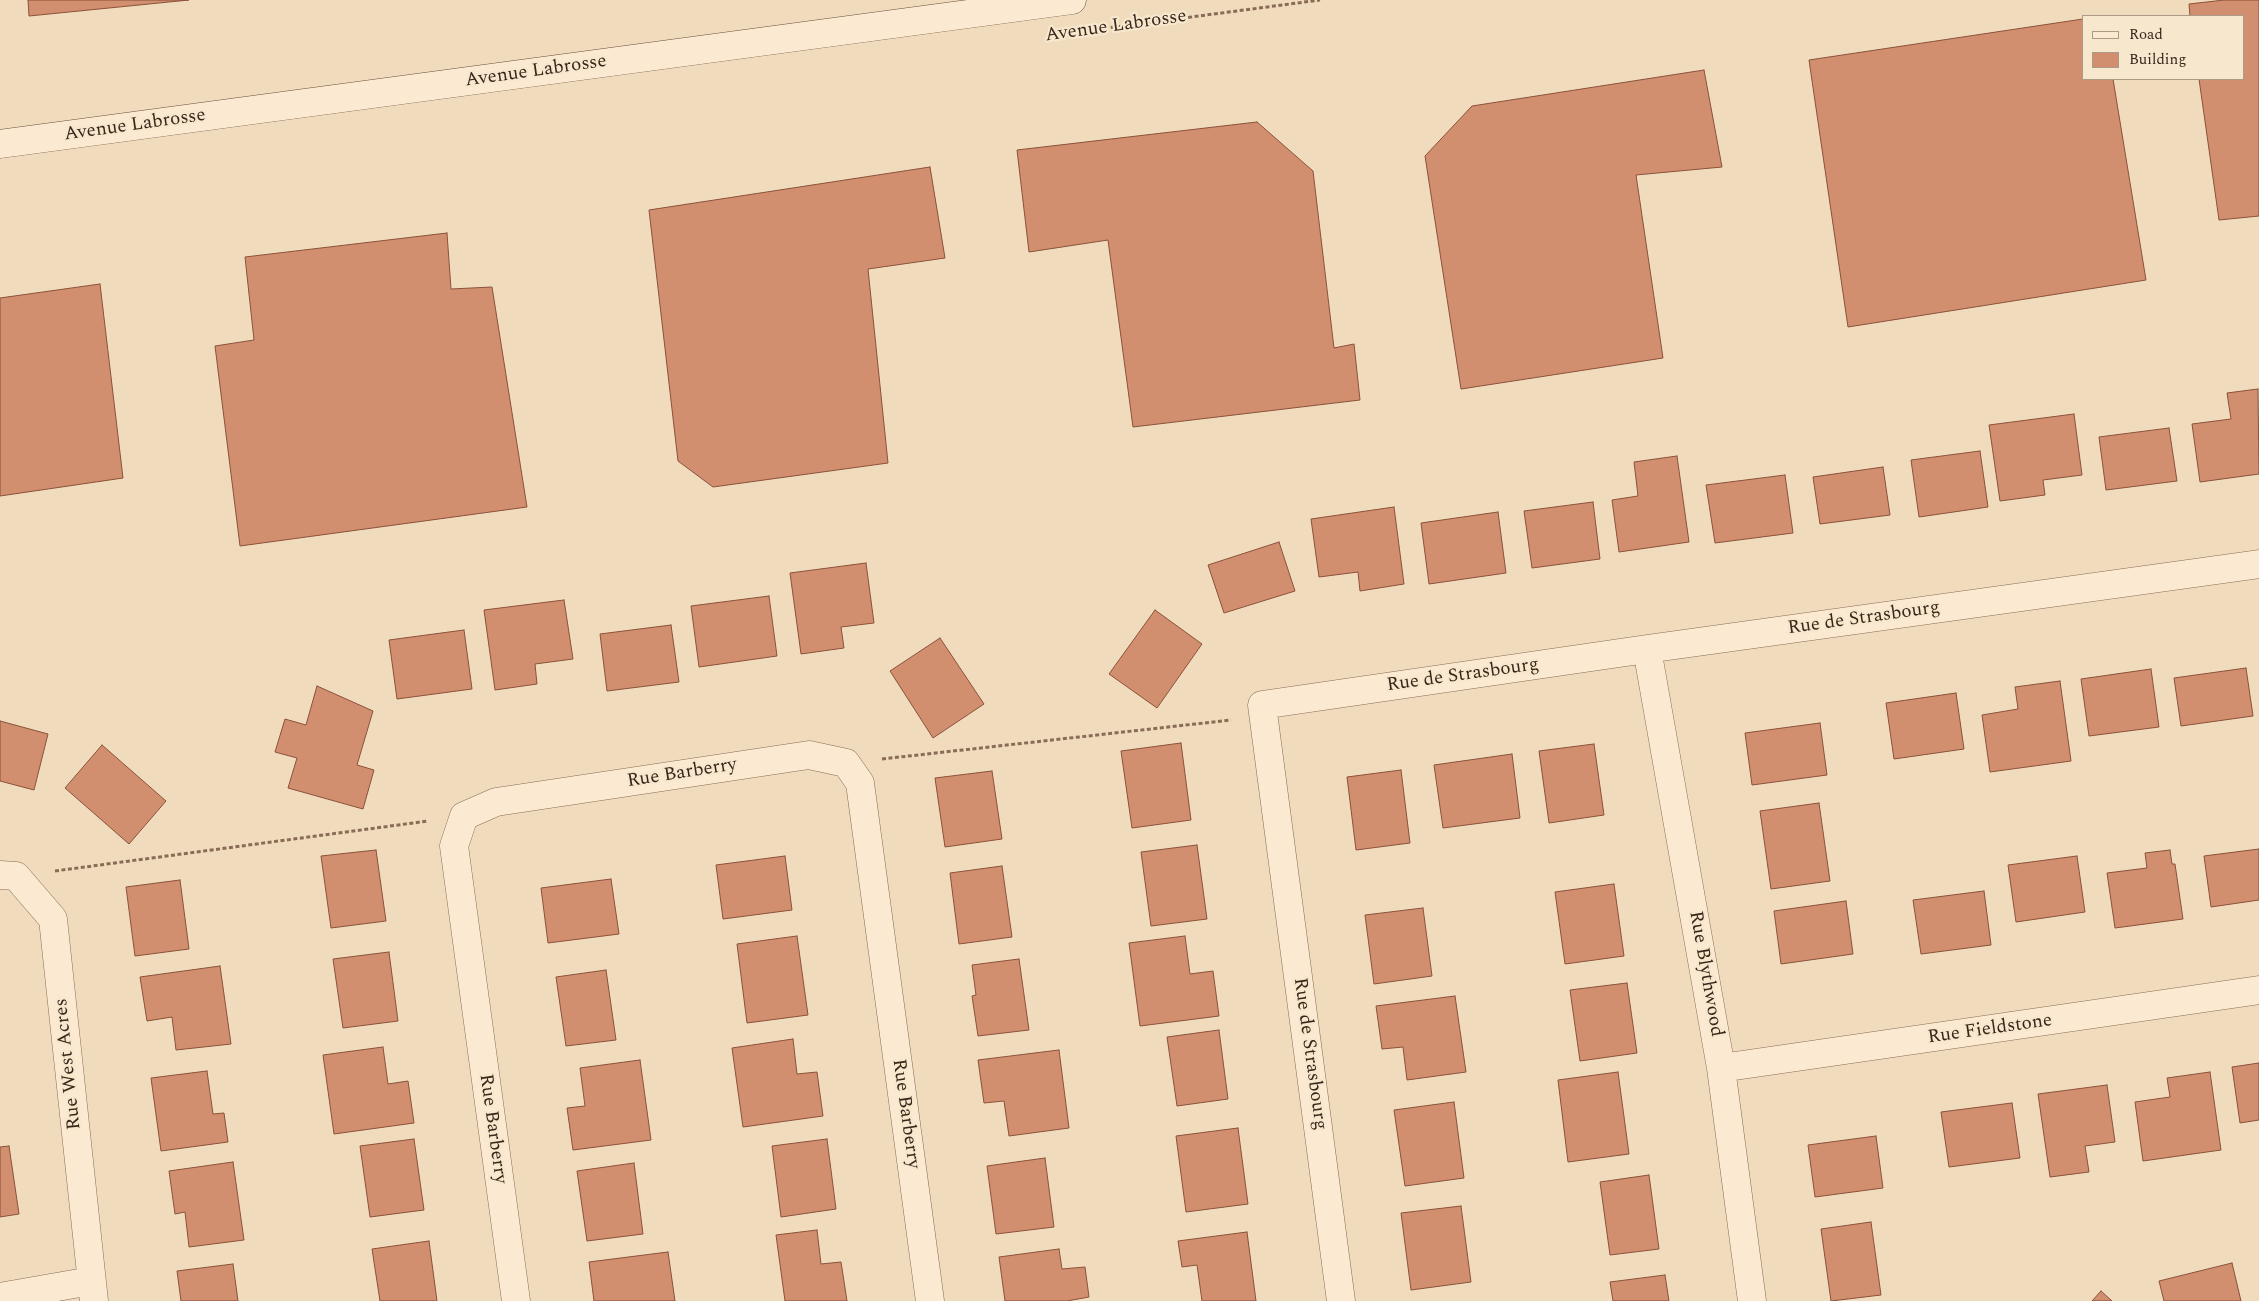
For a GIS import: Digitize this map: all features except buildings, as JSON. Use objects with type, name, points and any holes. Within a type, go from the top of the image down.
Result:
[{"type":"street","name":"Avenue Labrosse","points":[[0,144],[1072,0]]},
{"type":"street","name":"Rue de Strasbourg","points":[[1341,1301],[1262,705],[1647,649],[2259,564]]},
{"type":"street","name":"Rue Blythwood","points":[[1647,649],[1721,1068],[1752,1301]]},
{"type":"street","name":"Rue Barberry","points":[[516,1301],[454,846],[464,816],[496,802],[808,754],[846,763],[860,783],[930,1301]]},
{"type":"street","name":"Rue West Acres","points":[[0,1297],[93,1291],[53,918],[8,876]]},
{"type":"street","name":"Rue Fieldstone","points":[[1721,1068],[2259,990]]},
{"type":"path","name":"Avenue Labrosse","points":[[1078,32],[1320,0]]},
{"type":"path","points":[[846,763],[1264,716]]},
{"type":"path","points":[[8,876],[464,816]]}]
